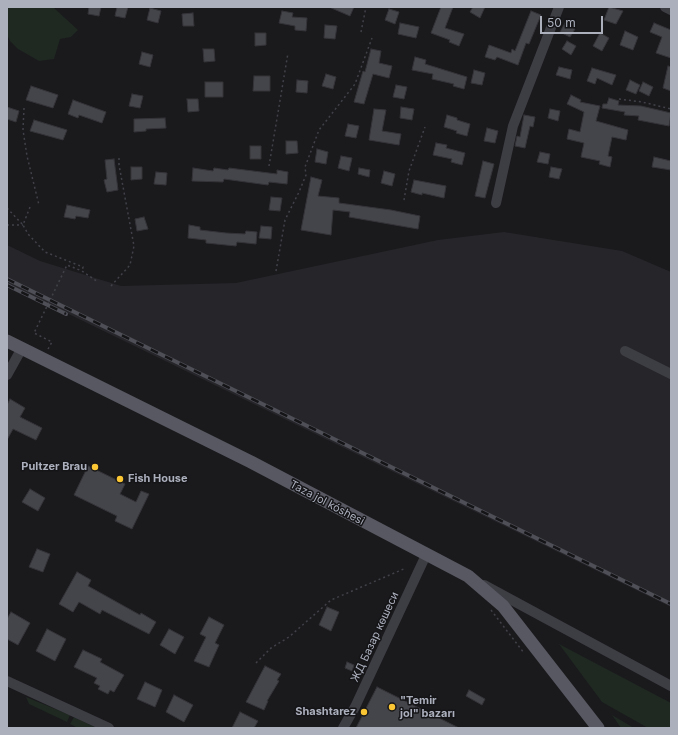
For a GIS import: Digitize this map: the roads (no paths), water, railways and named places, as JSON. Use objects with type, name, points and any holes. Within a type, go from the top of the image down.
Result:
[{"type":"main road","name":"Taza jol kóshesi","points":[[7,341],[251,462],[468,576],[503,606],[598,728]]},
{"type":"street","points":[[496,203],[513,126],[559,7]]},
{"type":"street","points":[[665,7],[671,10]]},
{"type":"street","points":[[7,376],[22,348]]},
{"type":"street","points":[[625,350],[671,374]]},
{"type":"street","name":"ЖД Базар көшеси","points":[[343,728],[355,707],[426,555]]},
{"type":"street","points":[[468,576],[671,686]]},
{"type":"street","points":[[7,681],[109,728]]},
{"type":"railway","points":[[7,279],[671,604]]},
{"type":"railway","points":[[7,285],[66,314]]},
{"type":"place","name":"Pultzer Brau","points":[[95,467]]},
{"type":"place","name":"Fish House","points":[[120,479]]},
{"type":"place","name":"\"Temir jol\" bazarı","points":[[392,707]]},
{"type":"place","name":"Shashtarez","points":[[364,712]]}]
